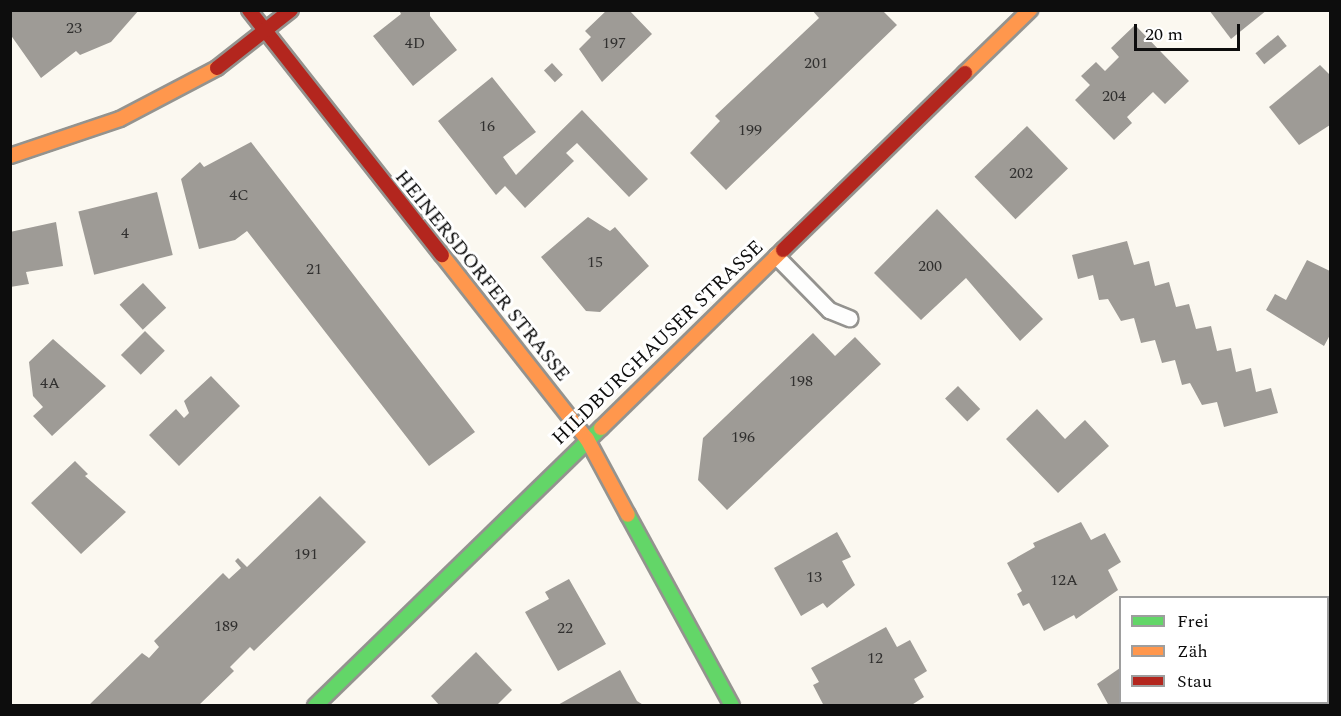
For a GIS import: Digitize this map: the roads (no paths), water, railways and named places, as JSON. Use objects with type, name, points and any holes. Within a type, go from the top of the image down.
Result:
[{"type":"street","name":"HEINERSDORFER STRASSE","points":[[249,10],[587,439],[732,705]]},
{"type":"street","points":[[10,156],[110,123],[185,88],[266,32],[291,10]]},
{"type":"street","name":"HILDBURGHAUSER STRASSE","points":[[315,705],[1030,10]]},
{"type":"lane","points":[[776,256],[829,310],[849,318]]}]
